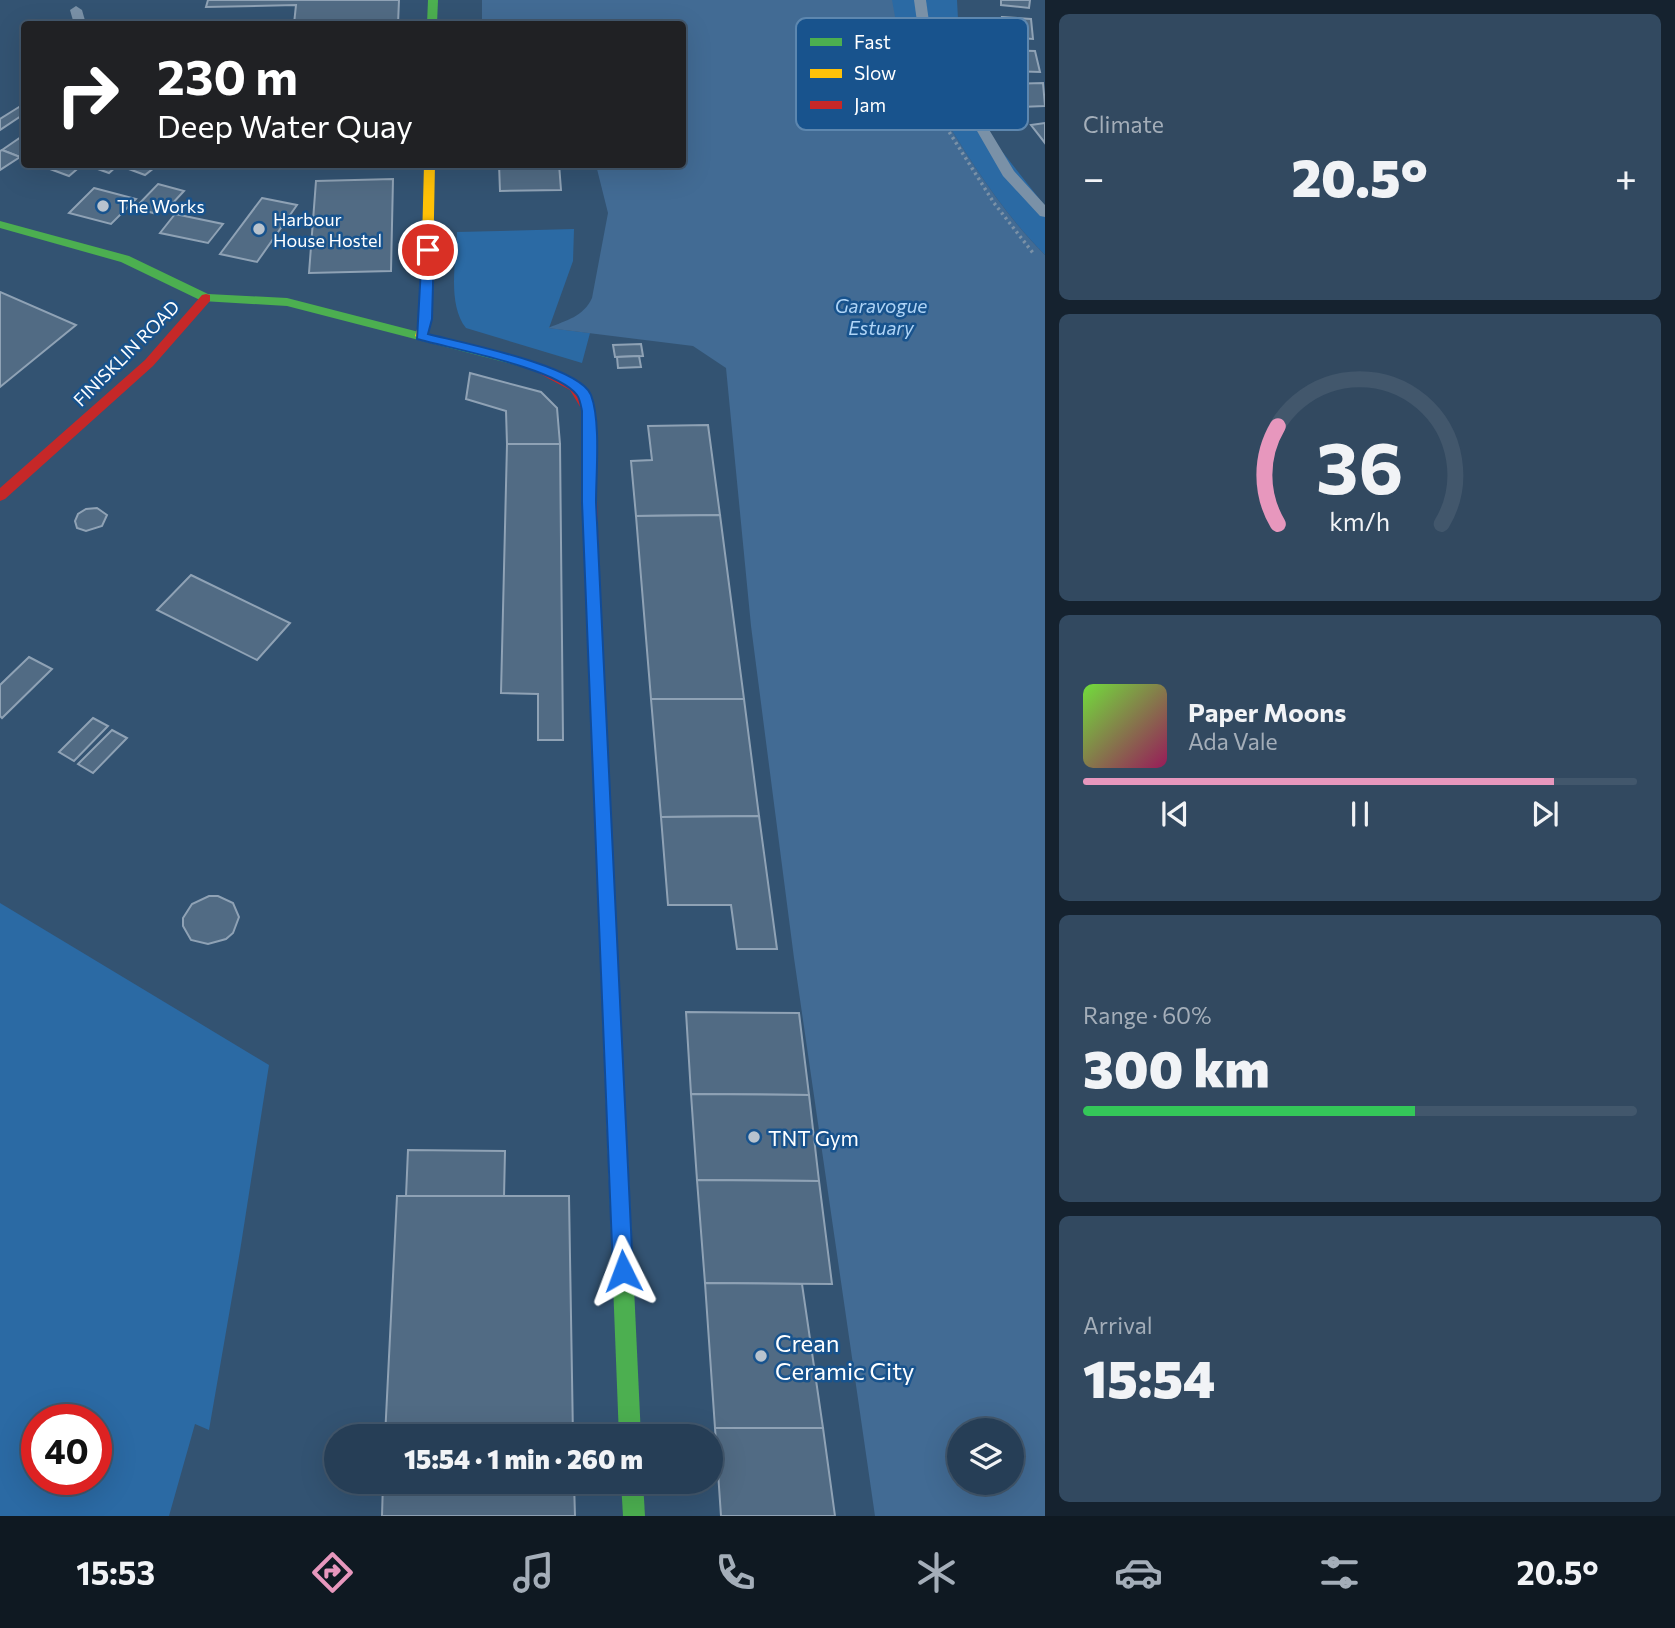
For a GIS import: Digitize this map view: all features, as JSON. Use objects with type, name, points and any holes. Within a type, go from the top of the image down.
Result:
[{"type":"street","points":[[432,21],[433,0]]},
{"type":"street","points":[[421,336],[426,319],[430,168]]},
{"type":"street","name":"FINISKLIN ROAD","points":[[0,224],[125,258],[206,298],[149,363],[0,496]]},
{"type":"street","points":[[206,298],[287,302],[421,336],[535,366],[565,379],[584,394],[588,411],[592,568],[629,1424]]},
{"type":"street","points":[[633,1494],[634,1516]]},
{"type":"lane","points":[[920,0],[920,18]]},
{"type":"lane","points":[[76,10],[78,21]]},
{"type":"lane","points":[[983,130],[1008,173],[1045,213]]},
{"type":"shaded area","points":[[831,0],[957,0],[958,18],[841,18]]},
{"type":"shaded area","points":[[952,130],[985,130],[1045,206],[1045,255],[1000,202]]},
{"type":"shaded area","points":[[574,229],[573,261],[549,328],[590,333],[582,363],[466,328],[456,307],[454,269],[457,232]]},
{"type":"shaded area","points":[[0,903],[269,1065],[209,1430],[195,1424],[169,1516],[0,1516]]},
{"type":"water","name":"Garavogue Estuary","points":[[482,0],[892,0],[895,18],[796,18],[796,130],[952,130],[1000,202],[1045,255],[1045,1516],[875,1516],[794,958],[751,626],[726,368],[693,346],[548,328],[579,314],[592,298],[608,213],[597,168],[686,168],[686,21],[482,21]]},
{"type":"building","points":[[208,0],[399,0],[398,21],[294,21],[296,5],[206,7]]},
{"type":"building","points":[[1001,0],[1030,0],[1029,8],[1001,5]]},
{"type":"building","points":[[1028,19],[1031,19],[1033,39],[1028,39]]},
{"type":"building","points":[[1028,51],[1035,51],[1040,72],[1028,72]]},
{"type":"building","points":[[1028,83],[1043,83],[1045,106],[1028,107]]},
{"type":"building","points":[[21,108],[21,116],[0,130],[0,119]]},
{"type":"building","points":[[1045,123],[1045,143],[1031,125]]},
{"type":"building","points":[[21,137],[21,156],[2,150]]},
{"type":"building","points":[[0,151],[20,157],[0,170]]},
{"type":"building","points":[[47,168],[78,168],[69,176]]},
{"type":"building","points":[[95,168],[115,168],[109,173]]},
{"type":"building","points":[[126,168],[154,168],[145,175]]},
{"type":"building","points":[[499,168],[559,168],[561,190],[500,191]]},
{"type":"building","points":[[393,179],[391,271],[309,273],[316,181]]},
{"type":"building","points":[[158,184],[184,191],[170,206],[165,204],[157,214],[135,208]]},
{"type":"building","name":"The Works","points":[[94,188],[136,199],[111,224],[69,213]]},
{"type":"building","name":"Harbour House Hostel","points":[[262,198],[297,205],[257,262],[220,254]]},
{"type":"building","points":[[175,214],[223,224],[208,243],[160,233]]},
{"type":"building","points":[[0,292],[76,325],[0,387]]},
{"type":"building","points":[[641,344],[643,356],[615,357],[613,345]]},
{"type":"building","points":[[639,356],[641,367],[618,368],[617,357]]},
{"type":"building","points":[[470,373],[541,392],[557,408],[560,444],[507,444],[506,411],[466,399]]},
{"type":"building","points":[[708,425],[720,515],[636,516],[631,461],[652,460],[648,426]]},
{"type":"building","points":[[507,444],[560,444],[563,740],[538,740],[538,694],[501,693]]},
{"type":"building","points":[[97,508],[107,515],[102,526],[86,531],[77,528],[75,521],[78,514],[86,509]]},
{"type":"building","points":[[720,515],[744,699],[651,699],[636,516]]},
{"type":"building","points":[[191,575],[290,623],[257,660],[157,610]]},
{"type":"building","points":[[29,657],[52,669],[2,718],[0,685]]},
{"type":"building","points":[[651,699],[744,699],[759,816],[661,817]]},
{"type":"building","points":[[93,718],[108,726],[74,761],[59,752]]},
{"type":"building","points":[[112,730],[127,738],[93,773],[78,764]]},
{"type":"building","points":[[759,816],[777,949],[737,949],[731,905],[668,905],[661,817]]},
{"type":"building","points":[[209,896],[218,896],[233,903],[239,917],[233,933],[226,939],[208,944],[191,940],[183,926],[183,918],[192,904]]},
{"type":"building","points":[[686,1012],[799,1013],[809,1095],[691,1094]]},
{"type":"building","name":"TNT Gym","points":[[691,1094],[809,1095],[819,1181],[697,1180]]},
{"type":"building","points":[[408,1150],[505,1151],[504,1197],[406,1196]]},
{"type":"building","points":[[697,1180],[819,1181],[832,1284],[705,1283]]},
{"type":"building","points":[[397,1196],[569,1196],[573,1424],[386,1424]]},
{"type":"building","name":"Crean Ceramic City","points":[[705,1283],[802,1284],[823,1428],[723,1428],[723,1424],[715,1424]]},
{"type":"building","points":[[723,1428],[823,1428],[835,1516],[721,1516]]},
{"type":"building","points":[[383,1494],[574,1494],[575,1516],[382,1516]]},
{"type":"traffic: fast","points":[[432,21],[433,0]]},
{"type":"traffic: fast","points":[[0,224],[125,259],[206,298],[287,302],[535,366]]},
{"type":"traffic: fast","points":[[619,1181],[629,1424]]},
{"type":"traffic: fast","points":[[633,1494],[634,1516]]},
{"type":"traffic: slow","points":[[421,336],[426,319],[430,168]]},
{"type":"traffic: slow","points":[[595,649],[619,1181]]},
{"type":"traffic: jam","points":[[0,496],[149,363],[206,298]]},
{"type":"traffic: jam","points":[[535,366],[561,377],[575,387],[588,410],[595,649]]},
{"type":"place","name":"The Works","points":[[103,206]]},
{"type":"place","name":"Harbour House Hostel","points":[[259,229]]},
{"type":"place","name":"TNT Gym","points":[[754,1137]]},
{"type":"place","name":"Crean Ceramic City","points":[[761,1356]]},
{"type":"route","points":[[428,250],[426,319],[421,336],[535,366],[565,379],[584,394],[588,411],[589,502],[623,1271]]}]
